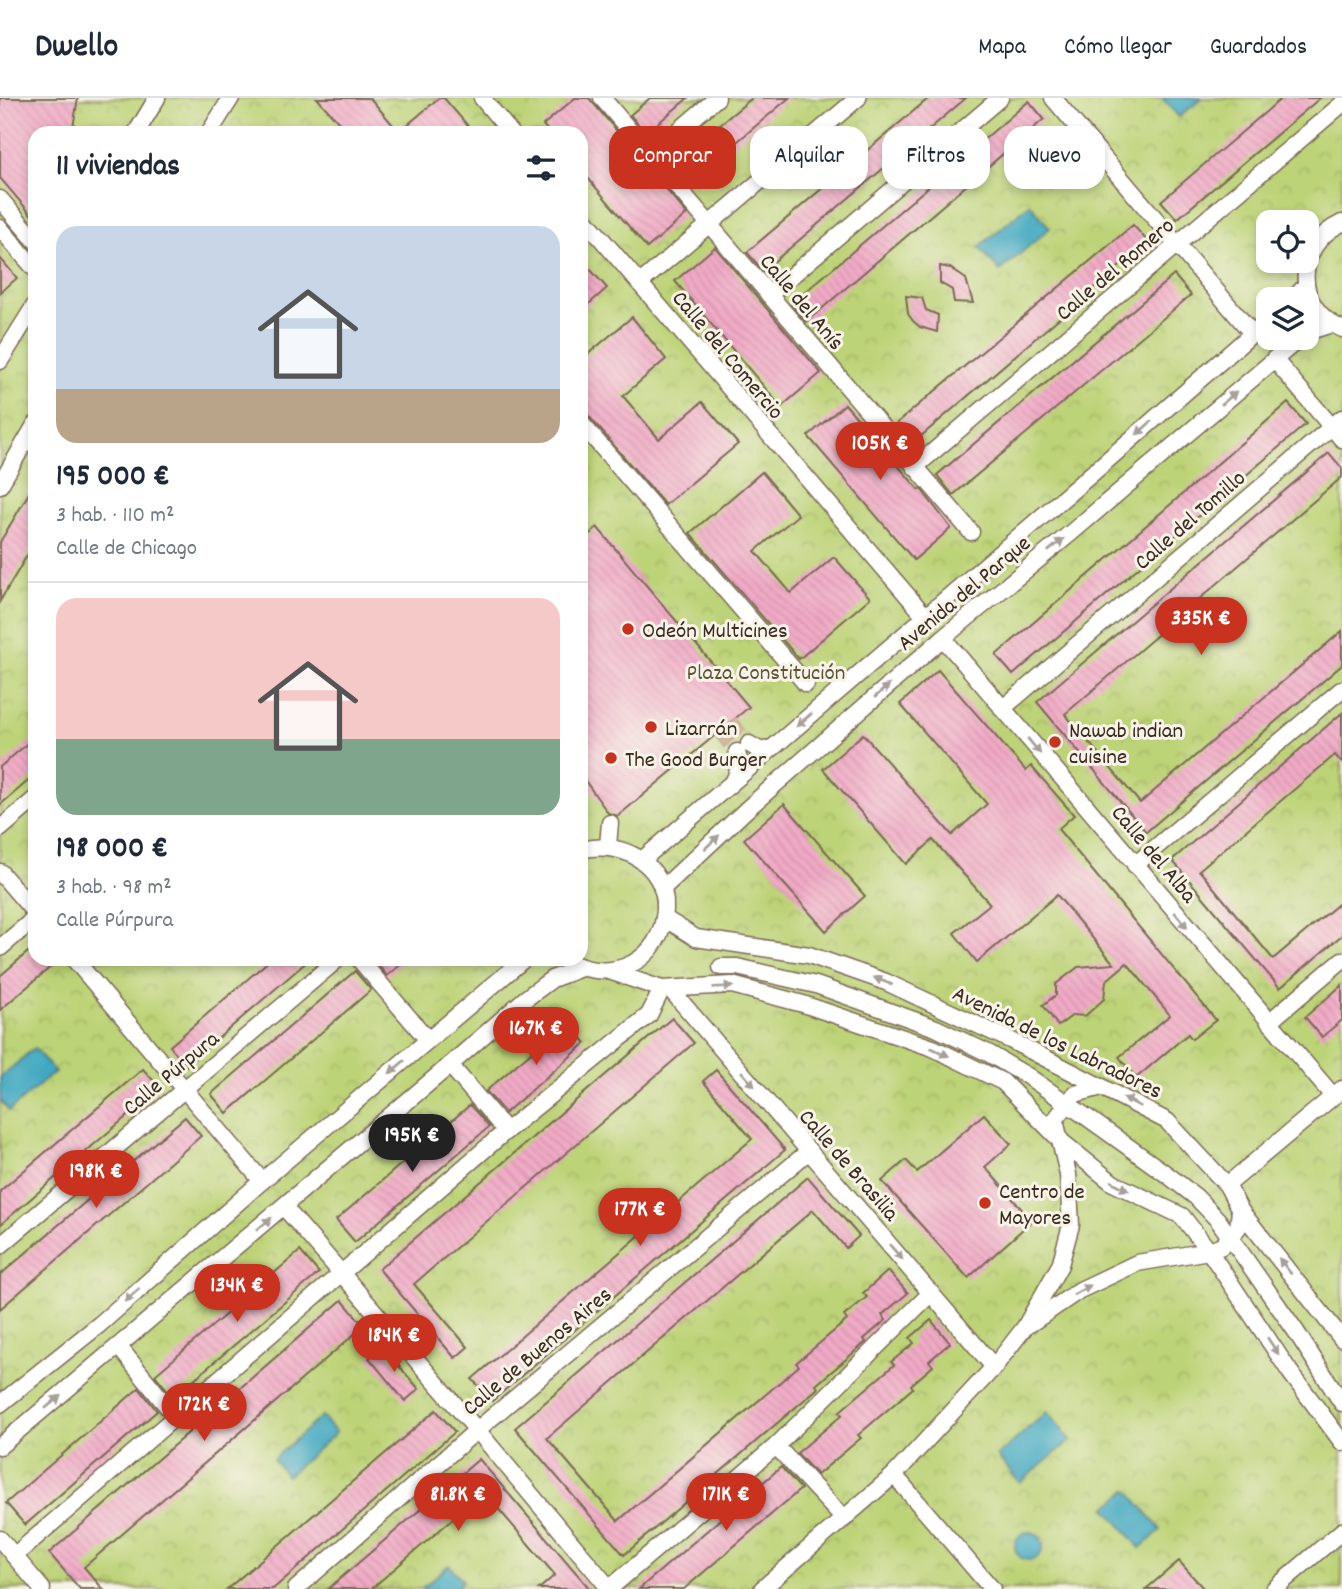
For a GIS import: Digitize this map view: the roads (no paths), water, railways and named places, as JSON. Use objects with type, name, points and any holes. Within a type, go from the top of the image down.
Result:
[{"type":"street","points":[[140,126],[157,98]]},
{"type":"street","points":[[213,126],[230,98]]},
{"type":"street","points":[[482,98],[505,126]]},
{"type":"street","name":"Calle del Anís","points":[[602,98],[626,126]]},
{"type":"street","points":[[684,126],[717,98]]},
{"type":"street","points":[[640,283],[858,98]]},
{"type":"street","points":[[769,295],[1000,98]]},
{"type":"street","points":[[1053,98],[1251,332]]},
{"type":"street","name":"Calle del Romero","points":[[915,467],[1342,104]]},
{"type":"street","name":"Calle del Anís","points":[[679,189],[971,532]]},
{"type":"street","points":[[0,199],[28,232]]},
{"type":"street","name":"Calle del Comercio","points":[[588,223],[925,616]]},
{"type":"street","points":[[1337,326],[1315,307],[1306,285],[1306,268],[1315,244],[1326,232],[1342,223]]},
{"type":"street","points":[[0,228],[28,261]]},
{"type":"street","points":[[0,361],[28,316]]},
{"type":"street","points":[[1319,330],[1337,326]]},
{"type":"street","name":"Avenida del Parque","points":[[642,860],[1095,471],[1256,328]]},
{"type":"street","name":"Avenida del Parque","points":[[662,889],[747,809],[943,638],[1285,350]]},
{"type":"street","points":[[1274,359],[1339,428]]},
{"type":"street","name":"Calle del Tomillo","points":[[1002,709],[1339,428]]},
{"type":"street","points":[[588,431],[806,684]]},
{"type":"street","points":[[0,485],[28,437]]},
{"type":"street","name":"Calle del Alba","points":[[943,638],[1269,1022],[1338,1092]]},
{"type":"street","points":[[1135,865],[1342,689]]},
{"type":"street","points":[[735,780],[743,748],[761,751],[772,748]]},
{"type":"street","points":[[0,829],[28,805]]},
{"type":"street","points":[[608,846],[610,823]]},
{"type":"street","points":[[588,847],[608,846],[627,851],[642,860],[654,873],[662,889],[664,918],[658,938],[646,954],[629,966],[609,971]]},
{"type":"street","points":[[0,872],[28,904]]},
{"type":"street","name":"Avenida de los Labradores","points":[[664,918],[696,938],[809,955],[886,982],[1167,1121],[1227,1185],[1240,1210],[1342,1339]]},
{"type":"street","points":[[0,948],[28,924]]},
{"type":"street","points":[[1269,1022],[1342,960]]},
{"type":"street","points":[[80,966],[262,1181]]},
{"type":"street","name":"Calle Púrpura","points":[[0,1246],[330,966]]},
{"type":"street","points":[[365,966],[428,1040]]},
{"type":"street","points":[[0,1404],[100,1324],[262,1181],[516,966]]},
{"type":"street","points":[[577,966],[609,971],[667,990],[732,985],[803,1004],[933,1048],[1003,1082],[1062,1142],[1113,1183],[1182,1216],[1342,1442]]},
{"type":"street","points":[[721,967],[737,967],[816,985],[936,1028],[988,1053],[1067,1103],[1196,1198],[1230,1237],[1342,1403]]},
{"type":"street","points":[[0,1446],[284,1207],[525,999],[552,979],[581,968]]},
{"type":"street","points":[[14,1556],[506,1131],[649,1015],[667,990]]},
{"type":"street","name":"Calle de Brasilia","points":[[667,990],[994,1367]]},
{"type":"street","points":[[450,1065],[506,1131]]},
{"type":"street","points":[[762,1589],[894,1475],[994,1367],[1026,1327],[1060,1265],[1071,1225],[1068,1174],[1055,1119],[1074,1094],[1102,1087]]},
{"type":"street","points":[[1227,1185],[1338,1092]]},
{"type":"street","name":"Calle de Buenos Aires","points":[[296,1589],[477,1430],[809,1151]]},
{"type":"street","points":[[284,1207],[477,1430],[609,1589],[776,1446],[930,1293]]},
{"type":"street","points":[[1026,1327],[1080,1290],[1137,1263],[1209,1251],[1222,1246],[1238,1228],[1240,1210]]},
{"type":"street","points":[[119,1347],[175,1416]]},
{"type":"street","points":[[776,1446],[844,1519]]},
{"type":"street","points":[[894,1475],[992,1589]]},
{"type":"street","points":[[1274,1589],[1342,1531]]},
{"type":"street","points":[[0,1539],[42,1589]]},
{"type":"water","points":[[1162,98],[1202,98],[1179,117]]},
{"type":"water","points":[[1030,204],[1050,228],[1000,271],[979,247]]},
{"type":"water","points":[[34,1048],[55,1072],[9,1111],[0,1100],[0,1078]]},
{"type":"water","points":[[1047,1412],[1071,1440],[1020,1483],[997,1456]]},
{"type":"water","points":[[322,1416],[336,1433],[287,1476],[273,1459]]},
{"type":"water","points":[[1128,1490],[1161,1530],[1140,1548],[1106,1508]]},
{"type":"water","points":[[1029,1532],[1039,1536],[1043,1546],[1039,1556],[1029,1560],[1019,1556],[1015,1546],[1019,1536]]},
{"type":"water","points":[[449,1565],[463,1581],[455,1589],[421,1589]]},
{"type":"tunnel","points":[[730,722],[749,744]]},
{"type":"tunnel","points":[[720,731],[737,752]]},
{"type":"place","name":"Odeón Multicines","points":[[628,629]]},
{"type":"place","name":"Lizarrán","points":[[651,727]]},
{"type":"place","name":"Nawab indian cuisine","points":[[1055,742]]},
{"type":"place","name":"The Good Burger","points":[[611,758]]},
{"type":"place","name":"Centro de Mayores","points":[[985,1203]]},
{"type":"park label","name":"Plaza Constitución","points":[[766,671]]}]
